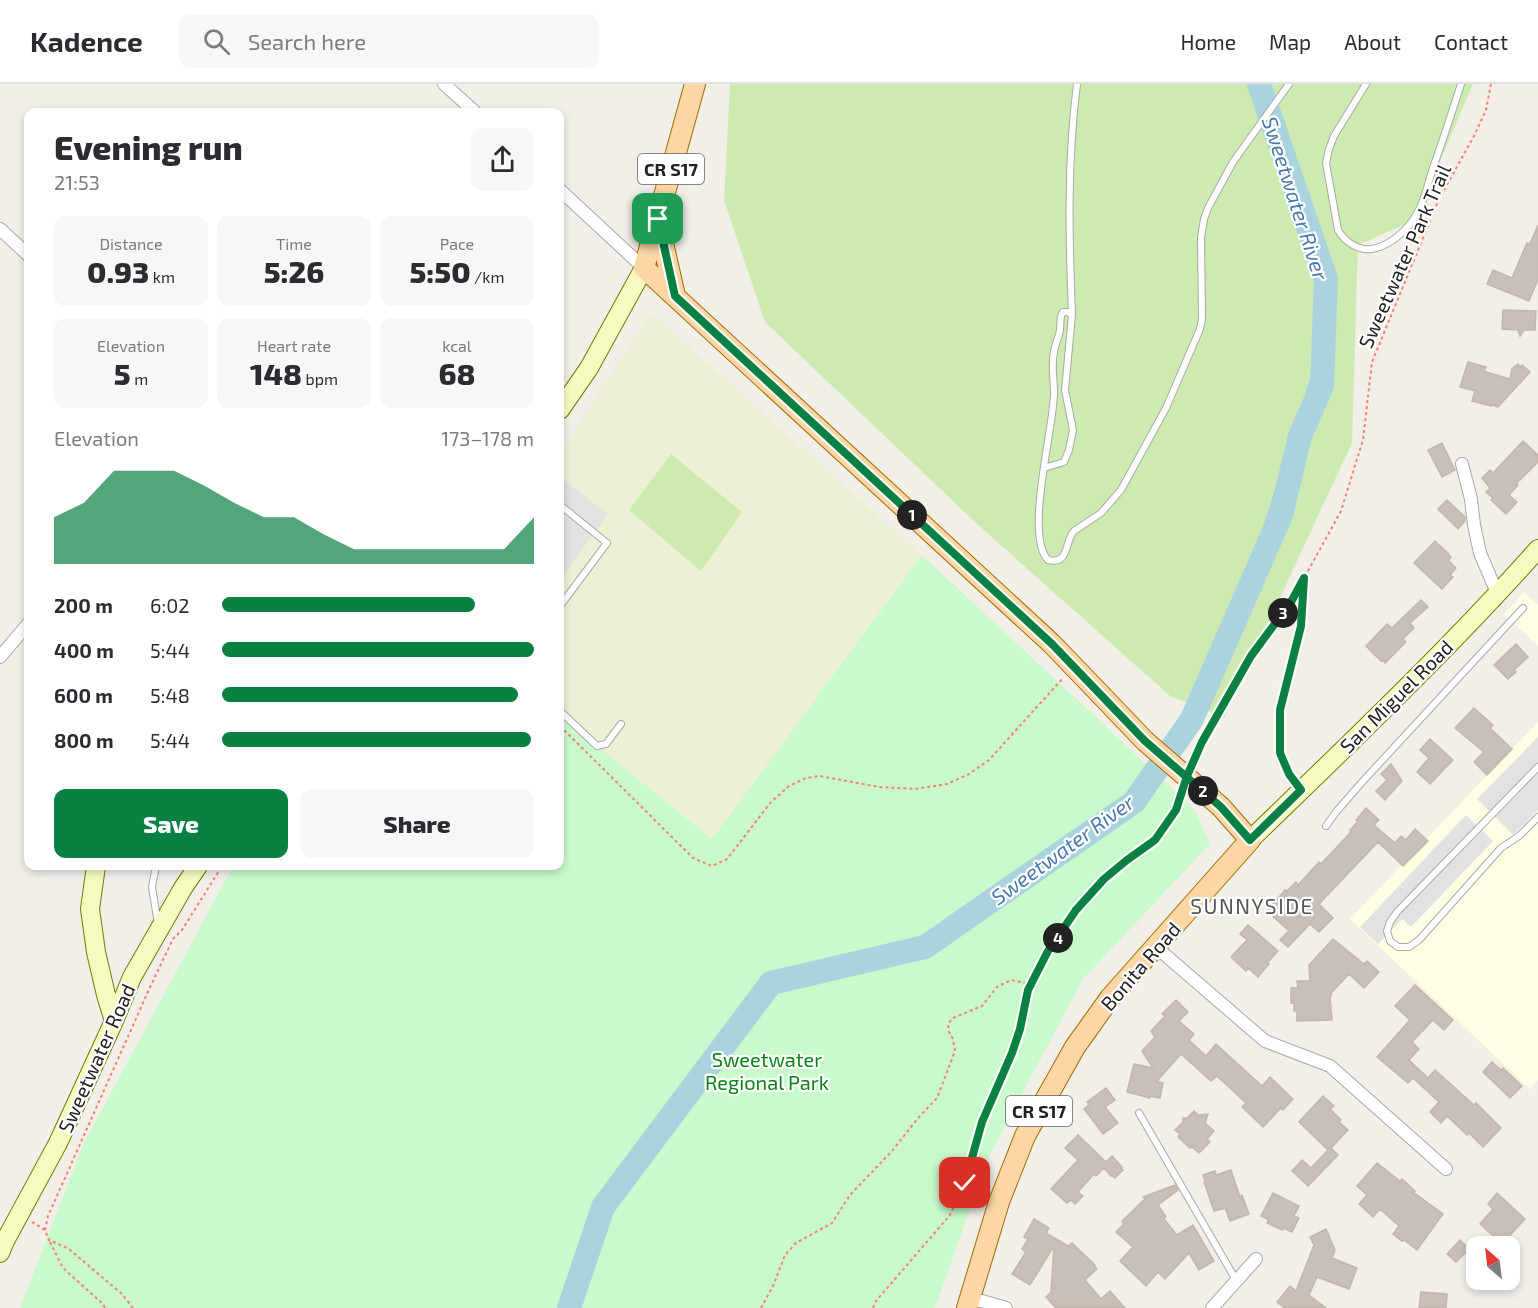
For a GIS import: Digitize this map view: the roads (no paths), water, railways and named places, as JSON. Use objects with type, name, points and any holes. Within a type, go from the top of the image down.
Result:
[{"type":"main road","name":"CR S17","points":[[644,268],[695,84]]},
{"type":"main road","points":[[658,219],[675,296]]},
{"type":"main road","points":[[564,404],[589,368],[644,268],[1045,637],[1145,741],[1221,807],[1250,840]]},
{"type":"main road","name":"San Miguel Road","points":[[1250,840],[1385,708],[1538,549]]},
{"type":"main road","name":"Bonita Road","points":[[968,1304],[999,1202],[1025,1136],[1075,1047],[1110,999],[1250,840]]},
{"type":"main road","points":[[95,870],[90,909],[96,952],[114,1021]]},
{"type":"main road","name":"Sweetwater Road","points":[[0,1253],[58,1143],[132,977],[195,870]]},
{"type":"street","points":[[444,84],[471,108]]},
{"type":"street","points":[[564,194],[644,268]]},
{"type":"street","points":[[0,229],[24,251]]},
{"type":"street","points":[[1462,464],[1471,499],[1480,553],[1497,593]]},
{"type":"street","points":[[0,657],[24,629]]},
{"type":"street","points":[[1156,947],[1264,1041],[1330,1066],[1446,1169]]},
{"type":"street","points":[[1212,1308],[1256,1259]]},
{"type":"street","points":[[968,1304],[982,1301],[1006,1308]]},
{"type":"lane","points":[[1044,468],[1064,462],[1073,430],[1065,390],[1072,315],[1070,163],[1077,84]]},
{"type":"lane","points":[[1072,315],[1068,312],[1063,312],[1061,315],[1060,333],[1053,353],[1054,393],[1041,481],[1039,533],[1042,551],[1048,560],[1053,561],[1064,557],[1071,535],[1101,513],[1121,490],[1166,408],[1200,329],[1202,319],[1201,256],[1204,219],[1208,208],[1233,162],[1289,84]]},
{"type":"lane","points":[[1366,84],[1334,136],[1326,164],[1338,230],[1350,243],[1361,249],[1382,246],[1395,239],[1411,223],[1417,213],[1461,84]]},
{"type":"lane","points":[[564,508],[607,543],[564,601]]},
{"type":"lane","points":[[1326,826],[1363,781],[1523,608]]},
{"type":"lane","points":[[564,715],[597,746],[606,744],[621,724]]},
{"type":"lane","points":[[1538,767],[1397,912],[1387,931],[1390,941],[1398,947],[1408,947],[1419,940],[1501,848],[1520,836],[1538,817]]},
{"type":"lane","points":[[155,870],[152,887],[159,930]]},
{"type":"lane","points":[[1139,1113],[1237,1281]]},
{"type":"water","points":[[1252,84],[1257,84],[1280,162],[1320,277],[1318,366],[1259,557],[1199,693],[1193,690],[1257,546],[1315,363],[1314,281],[1275,164]]},
{"type":"waterway","name":"Sweetwater River","points":[[569,1308],[603,1207],[771,983],[925,947],[1134,802],[1192,719],[1281,515],[1300,436],[1322,386],[1326,279],[1259,84]]},
{"type":"district","name":"SUNNYSIDE","points":[[1252,905]]},
{"type":"park label","name":"Sweetwater Regional Park","points":[[767,1070]]}]
